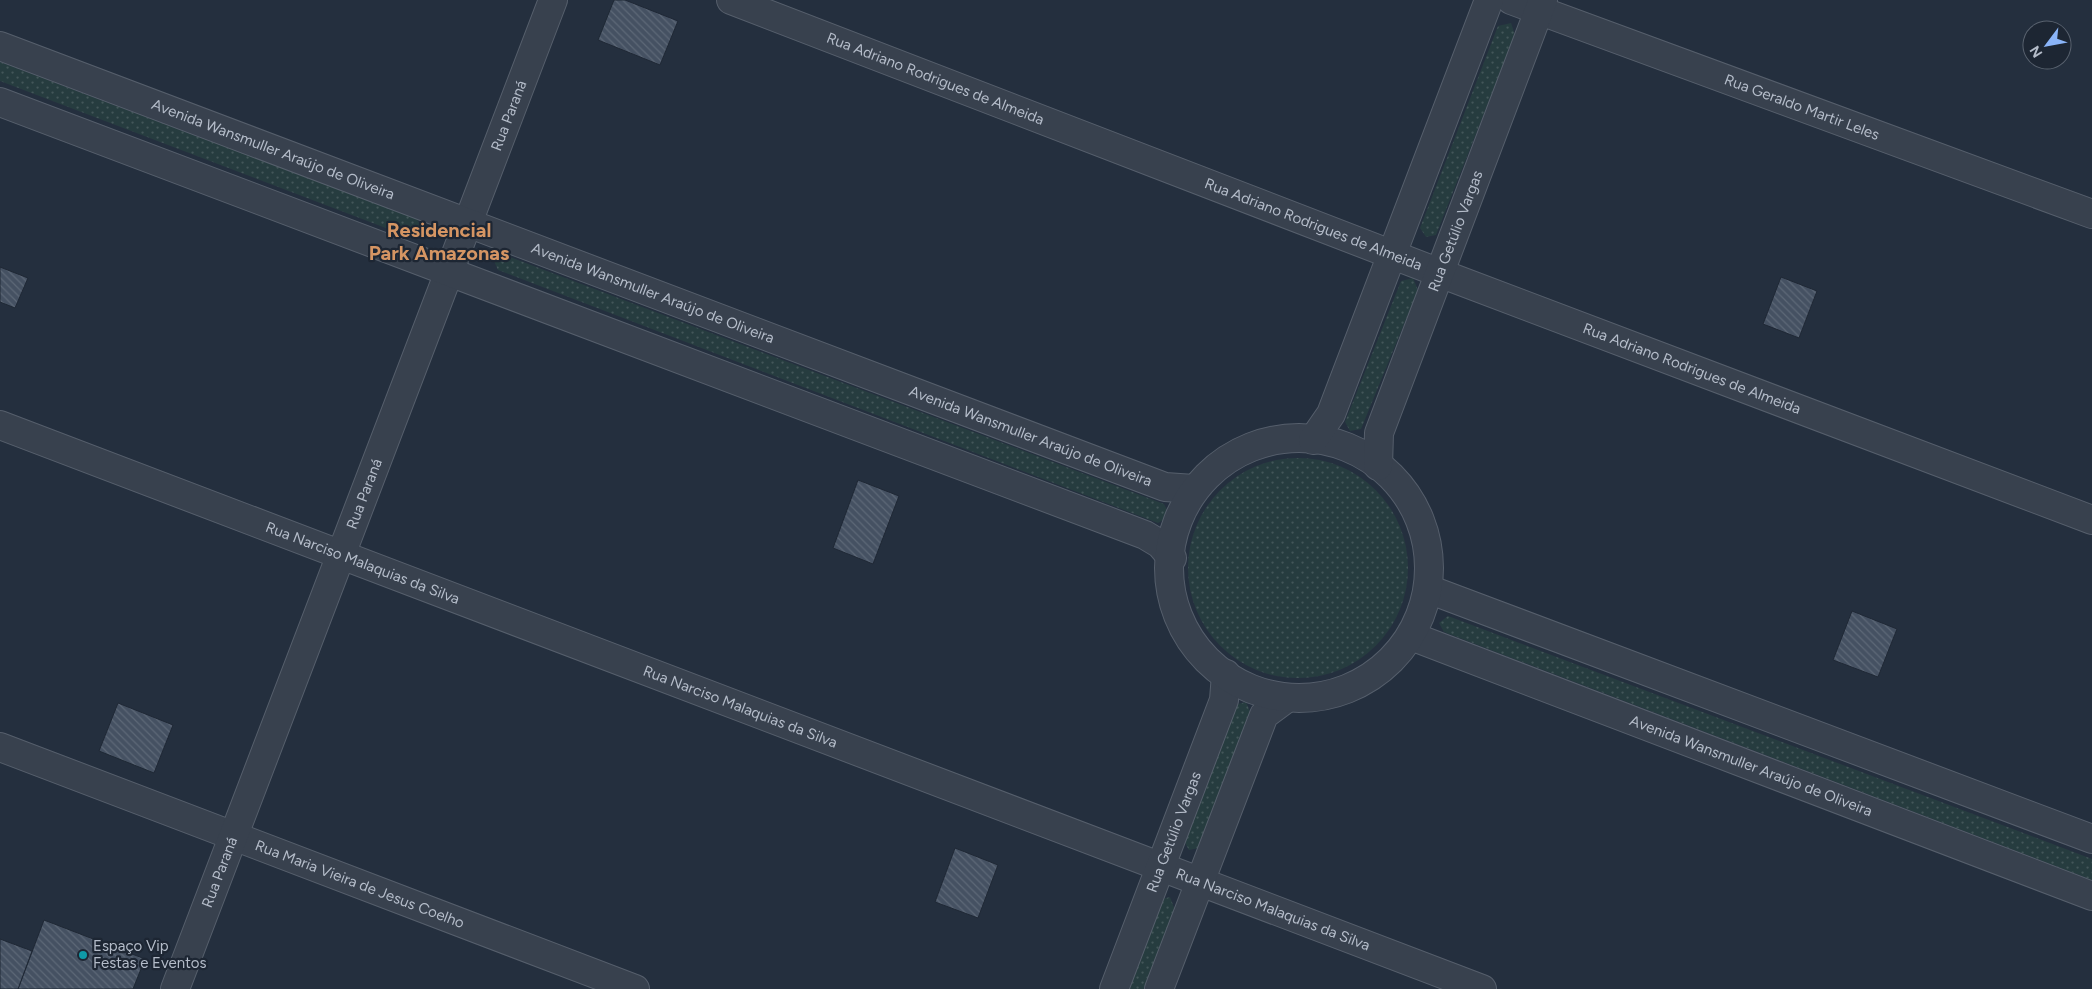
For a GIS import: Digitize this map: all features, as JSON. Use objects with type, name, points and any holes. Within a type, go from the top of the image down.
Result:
[{"type":"street","name":"Rua Paraná","points":[[175,989],[553,0]]},
{"type":"street","name":"Rua Adriano Rodrigues de Almeida","points":[[732,0],[1440,273],[2092,520]]},
{"type":"street","points":[[1313,440],[1331,414],[1489,0]]},
{"type":"street","name":"Rua Geraldo Martir Leles","points":[[1511,0],[1541,5],[2092,214]]},
{"type":"street","name":"Rua Getúlio Vargas","points":[[1378,466],[1379,433],[1541,5]]},
{"type":"street","name":"Avenida Wansmuller Araújo de Oliveira","points":[[0,46],[1165,487],[1194,489]]},
{"type":"street","points":[[0,102],[1145,535],[1160,544],[1172,558]]},
{"type":"street","name":"Rua Narciso Malaquias da Silva","points":[[0,425],[1482,989]]},
{"type":"street","points":[[1279,438],[1313,440],[1346,446],[1378,466],[1398,484],[1418,516],[1428,551],[1428,589],[1422,613],[1411,636],[1388,664],[1358,685],[1323,697],[1287,698],[1262,693],[1238,683],[1205,658],[1181,624],[1170,584],[1171,542],[1188,498],[1211,471],[1243,450],[1279,438]]},
{"type":"street","points":[[1428,589],[2092,839]]},
{"type":"street","name":"Avenida Wansmuller Araújo de Oliveira","points":[[1411,636],[2092,896]]},
{"type":"street","name":"Rua Getúlio Vargas","points":[[1114,989],[1224,700],[1226,674]]},
{"type":"street","points":[[1158,989],[1264,715],[1287,698]]},
{"type":"street","name":"Rua Maria Vieira de Jesus Coelho","points":[[0,748],[635,989]]},
{"type":"green space","points":[[1511,23],[1515,35],[1436,235],[1426,237],[1420,228],[1498,26]]},
{"type":"green space","points":[[0,62],[417,219],[423,231],[412,238],[0,81]]},
{"type":"green space","points":[[502,254],[1164,504],[1170,516],[1158,523],[498,270],[494,261]]},
{"type":"green space","points":[[1413,278],[1418,290],[1361,429],[1350,431],[1345,422],[1401,281]]},
{"type":"green space","points":[[1298,458],[1319,460],[1340,466],[1376,490],[1400,526],[1406,547],[1408,568],[1406,589],[1400,610],[1376,646],[1340,670],[1319,676],[1298,678],[1277,676],[1256,670],[1220,646],[1196,610],[1190,589],[1188,568],[1190,547],[1196,526],[1220,490],[1256,466],[1277,460]]},
{"type":"green space","points":[[1448,616],[2092,859],[2092,880],[1444,632],[1439,623]]},
{"type":"green space","points":[[1246,702],[1251,714],[1199,848],[1189,850],[1184,841],[1234,705]]},
{"type":"green space","points":[[1170,897],[1175,910],[1145,989],[1125,989],[1158,900]]},
{"type":"building","points":[[614,0],[625,0],[678,21],[660,65],[598,40]]},
{"type":"building","points":[[0,267],[28,278],[15,308],[0,302]]},
{"type":"building","points":[[1781,277],[1817,291],[1799,338],[1763,324]]},
{"type":"building","points":[[858,480],[899,496],[873,564],[833,548]]},
{"type":"building","points":[[1852,611],[1897,629],[1878,677],[1833,660]]},
{"type":"building","points":[[118,703],[173,725],[154,773],[99,751]]},
{"type":"building","points":[[955,848],[998,865],[978,918],[935,902]]},
{"type":"building","name":"Espaço Vip Festas e Eventos","points":[[44,920],[145,959],[133,989],[18,989]]},
{"type":"building","points":[[0,939],[32,951],[18,989],[0,989]]},
{"type":"place","name":"Espaço Vip Festas e Eventos","points":[[83,955]]},
{"type":"district","name":"Residencial Park Amazonas","points":[[439,242]]}]
